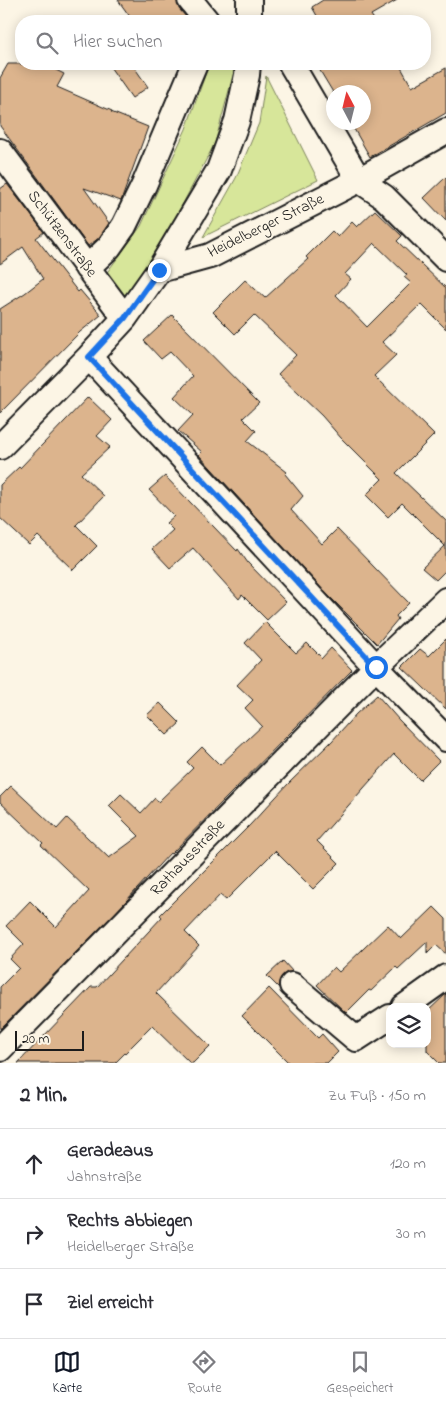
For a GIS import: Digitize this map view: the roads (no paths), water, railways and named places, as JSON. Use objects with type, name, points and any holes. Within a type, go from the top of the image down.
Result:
[{"type":"street","points":[[190,0],[202,15]]},
{"type":"street","points":[[249,15],[250,0]]},
{"type":"street","points":[[87,268],[110,247],[124,226],[144,185],[192,70]]},
{"type":"street","points":[[0,447],[125,318],[159,270],[219,170],[237,121],[247,70]]},
{"type":"street","points":[[295,70],[359,180],[384,197],[446,259]]},
{"type":"street","name":"Heidelberger Straße","points":[[159,270],[210,256],[359,180],[446,131]]},
{"type":"street","name":"Schützenstraße","points":[[0,151],[125,318]]},
{"type":"street","points":[[89,357],[376,667],[446,739]]},
{"type":"street","name":"Rathausstraße","points":[[0,1049],[376,667],[446,600]]},
{"type":"street","points":[[410,1003],[446,977]]},
{"type":"street","points":[[292,985],[356,1039],[386,1020]]}]
